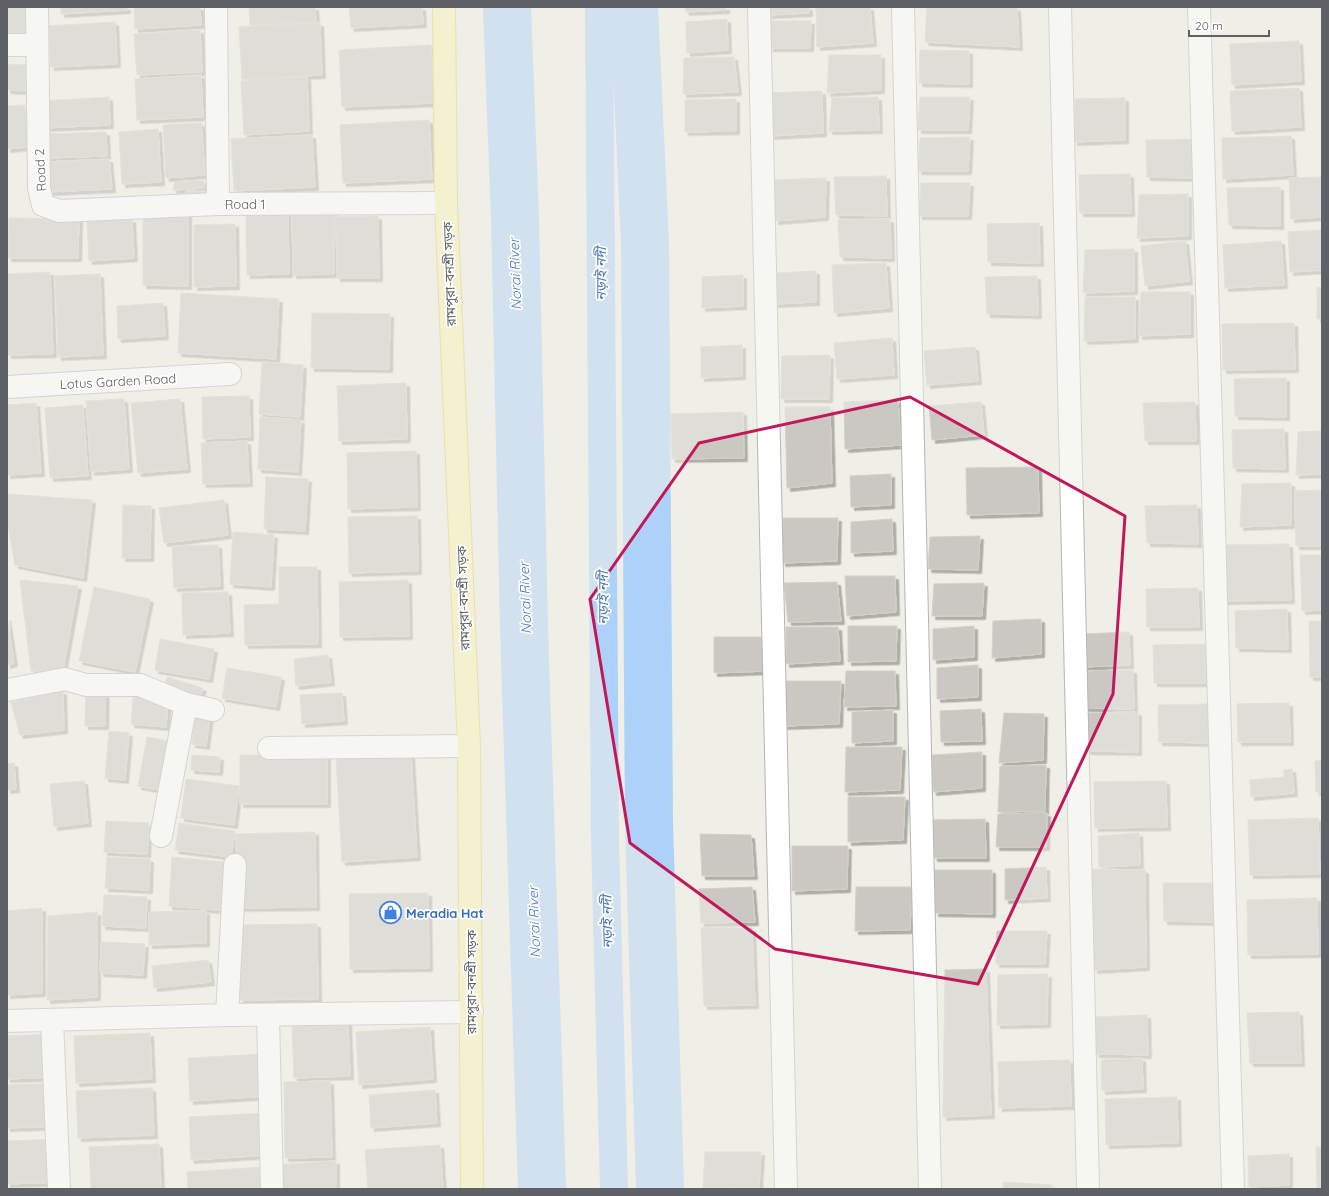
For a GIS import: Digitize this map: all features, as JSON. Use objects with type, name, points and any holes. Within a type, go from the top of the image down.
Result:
[{"type":"main road","name":"রামপুরা-বনশ্রী সড়ক","points":[[444,7],[446,203],[469,746],[472,1189]]},
{"type":"street","name":"Road 2","points":[[37,7],[39,188],[43,205],[59,211],[218,204]]},
{"type":"street","name":"Road 1","points":[[216,7],[218,204],[446,203]]},
{"type":"street","points":[[759,7],[786,1189]]},
{"type":"street","points":[[903,7],[930,1189]]},
{"type":"street","points":[[1060,7],[1088,1189]]},
{"type":"street","points":[[1199,7],[1233,1189]]},
{"type":"street","points":[[7,45],[37,45]]},
{"type":"street","name":"Lotus Garden Road","points":[[7,387],[230,374]]},
{"type":"street","points":[[7,690],[65,679],[86,685],[140,685],[186,704],[213,710]]},
{"type":"street","points":[[161,836],[186,704]]},
{"type":"street","points":[[269,748],[469,746]]},
{"type":"street","points":[[227,1015],[235,866]]},
{"type":"street","points":[[7,1021],[227,1015],[472,1012]]},
{"type":"street","points":[[268,1015],[272,1189]]},
{"type":"street","points":[[52,1020],[59,1189]]},
{"type":"highlighted area","points":[[910,397],[1125,516],[1113,694],[978,984],[775,949],[630,843],[590,599],[699,443]]},
{"type":"building","points":[[7,7],[26,7],[26,33],[7,32]]},
{"type":"building","points":[[61,7],[127,7],[127,10],[61,14]]},
{"type":"building","points":[[134,7],[200,7],[201,25],[135,29]]},
{"type":"building","points":[[249,7],[315,7],[316,22],[250,25]]},
{"type":"building","points":[[349,7],[422,7],[423,24],[351,28]]},
{"type":"building","points":[[685,7],[726,7],[726,10],[686,12]]},
{"type":"building","points":[[768,7],[809,7],[809,13],[768,15]]},
{"type":"building","points":[[816,7],[870,7],[873,43],[817,47]]},
{"type":"building","points":[[927,7],[1017,8],[1019,47],[925,42]]},
{"type":"building","points":[[727,19],[728,50],[687,53],[686,22]]},
{"type":"building","points":[[770,21],[811,21],[810,48],[770,48]]},
{"type":"building","points":[[115,22],[117,64],[51,67],[48,26]]},
{"type":"building","points":[[320,23],[322,75],[242,79],[239,27]]},
{"type":"building","points":[[200,30],[202,72],[137,75],[134,34]]},
{"type":"building","points":[[1299,41],[1301,81],[1232,85],[1230,44]]},
{"type":"building","points":[[431,45],[435,103],[342,107],[339,50]]},
{"type":"building","points":[[920,50],[969,51],[969,84],[919,83]]},
{"type":"building","points":[[829,55],[881,55],[881,90],[827,93]]},
{"type":"building","points":[[734,57],[738,92],[683,94],[684,58]]},
{"type":"building","points":[[7,64],[27,65],[25,91],[7,90]]},
{"type":"building","points":[[201,75],[203,117],[137,120],[135,79]]},
{"type":"building","points":[[307,77],[309,131],[244,135],[241,81]]},
{"type":"building","points":[[1299,88],[1301,127],[1232,131],[1230,91]]},
{"type":"building","points":[[822,91],[823,133],[771,136],[770,93]]},
{"type":"building","points":[[109,97],[110,125],[44,128],[43,101]]},
{"type":"building","points":[[878,97],[879,130],[829,131],[832,98]]},
{"type":"building","points":[[920,97],[970,97],[968,130],[918,130]]},
{"type":"building","points":[[1125,98],[1125,140],[1074,142],[1075,99]]},
{"type":"building","points":[[736,99],[736,131],[685,132],[685,100]]},
{"type":"building","points":[[25,105],[29,147],[7,149],[7,106]]},
{"type":"building","points":[[429,120],[432,179],[343,183],[340,125]]},
{"type":"building","points":[[201,123],[205,175],[166,178],[163,125]]},
{"type":"building","points":[[158,129],[161,182],[122,184],[119,132]]},
{"type":"building","points":[[106,132],[107,156],[47,158],[46,134]]},
{"type":"building","points":[[312,135],[315,187],[234,191],[231,139]]},
{"type":"building","points":[[1291,136],[1293,175],[1223,179],[1222,138]]},
{"type":"building","points":[[970,137],[968,171],[918,171],[920,138]]},
{"type":"building","points":[[1198,139],[1199,178],[1147,177],[1146,140]]},
{"type":"building","points":[[109,159],[112,189],[46,192],[45,162]]},
{"type":"building","points":[[1130,174],[1131,213],[1080,213],[1079,175]]},
{"type":"building","points":[[886,176],[887,216],[836,215],[834,177]]},
{"type":"building","points":[[1322,177],[1322,217],[1291,219],[1289,178]]},
{"type":"building","points":[[826,178],[825,217],[775,221],[773,180]]},
{"type":"building","points":[[204,180],[204,188],[173,190],[175,182]]},
{"type":"building","points":[[921,183],[970,183],[968,216],[919,216]]},
{"type":"building","points":[[1280,187],[1280,226],[1229,225],[1227,188]]},
{"type":"building","points":[[186,191],[213,191],[213,202],[186,202]]},
{"type":"building","points":[[1188,194],[1188,236],[1137,238],[1139,195]]},
{"type":"building","points":[[334,212],[334,274],[293,275],[292,213]]},
{"type":"building","points":[[143,213],[188,213],[188,286],[143,285]]},
{"type":"building","points":[[246,213],[288,213],[289,274],[247,275]]},
{"type":"building","points":[[378,216],[379,278],[337,278],[336,217]]},
{"type":"building","points":[[9,218],[79,219],[78,258],[8,258]]},
{"type":"building","points":[[132,219],[134,258],[89,261],[87,221]]},
{"type":"building","points":[[890,219],[891,258],[840,257],[838,220]]},
{"type":"building","points":[[1039,223],[1040,263],[988,262],[987,224]]},
{"type":"building","points":[[235,224],[236,286],[194,287],[194,225]]},
{"type":"building","points":[[1322,230],[1322,270],[1290,272],[1288,232]]},
{"type":"building","points":[[1185,241],[1189,281],[1145,286],[1141,246]]},
{"type":"building","points":[[1281,241],[1284,285],[1225,288],[1223,245]]},
{"type":"building","points":[[1134,249],[1134,291],[1083,293],[1085,250]]},
{"type":"building","points":[[886,263],[889,308],[834,313],[832,265]]},
{"type":"building","points":[[816,271],[816,302],[775,304],[775,273]]},
{"type":"building","points":[[50,272],[53,354],[8,355],[7,274]]},
{"type":"building","points":[[100,274],[103,355],[58,357],[55,276]]},
{"type":"building","points":[[743,275],[743,306],[702,308],[702,277]]},
{"type":"building","points":[[1037,276],[1038,315],[987,314],[985,277]]},
{"type":"building","points":[[1322,287],[1322,319],[1317,319],[1317,288]]},
{"type":"building","points":[[1141,292],[1190,292],[1190,334],[1139,336]]},
{"type":"building","points":[[181,293],[279,299],[276,359],[178,353]]},
{"type":"building","points":[[1085,297],[1135,297],[1135,339],[1084,341]]},
{"type":"building","points":[[163,303],[165,336],[118,339],[117,306]]},
{"type":"building","points":[[312,313],[390,314],[389,369],[311,368]]},
{"type":"building","points":[[1294,323],[1295,369],[1223,370],[1222,324]]},
{"type":"building","points":[[892,338],[894,375],[837,379],[834,343]]},
{"type":"building","points":[[742,345],[742,376],[701,378],[701,347]]},
{"type":"building","points":[[975,347],[978,381],[927,385],[924,351]]},
{"type":"building","points":[[830,355],[829,399],[781,399],[782,356]]},
{"type":"building","points":[[262,362],[303,365],[300,417],[259,414]]},
{"type":"building","points":[[1286,378],[1286,417],[1235,416],[1234,379]]},
{"type":"building","points":[[406,383],[407,439],[339,441],[337,386]]},
{"type":"building","points":[[249,396],[250,437],[203,439],[202,397]]},
{"type":"building","points":[[124,399],[129,469],[91,472],[86,401]]},
{"type":"building","points":[[180,399],[187,469],[138,473],[131,403]]},
{"type":"building","points":[[898,400],[901,445],[845,449],[844,402]]},
{"type":"building","points":[[981,402],[984,435],[932,440],[929,406]]},
{"type":"building","points":[[1195,402],[1196,441],[1145,441],[1143,403]]},
{"type":"building","points":[[36,403],[41,473],[7,475],[7,405]]},
{"type":"building","points":[[83,405],[88,476],[50,478],[45,408]]},
{"type":"building","points":[[785,407],[830,407],[832,483],[787,488]]},
{"type":"building","points":[[743,412],[744,458],[672,459],[671,414]]},
{"type":"building","points":[[260,417],[301,420],[298,472],[258,469]]},
{"type":"building","points":[[1284,429],[1285,469],[1233,468],[1232,430]]},
{"type":"building","points":[[1322,431],[1322,474],[1296,475],[1298,432]]},
{"type":"building","points":[[247,441],[249,483],[203,484],[201,443]]},
{"type":"building","points":[[416,451],[417,507],[348,509],[347,453]]},
{"type":"building","points":[[1038,467],[1039,513],[967,515],[966,468]]},
{"type":"building","points":[[891,474],[891,505],[851,507],[850,476]]},
{"type":"building","points":[[266,477],[308,479],[305,531],[264,529]]},
{"type":"building","points":[[1291,483],[1291,525],[1240,527],[1242,484]]},
{"type":"building","points":[[1322,490],[1322,546],[1296,546],[1295,491]]},
{"type":"building","points":[[7,494],[92,500],[83,578],[15,565],[7,520]]},
{"type":"building","points":[[224,500],[228,535],[164,543],[159,508]]},
{"type":"building","points":[[123,505],[151,506],[150,558],[122,558]]},
{"type":"building","points":[[1197,505],[1198,544],[1147,543],[1145,506]]},
{"type":"building","points":[[417,516],[418,571],[349,573],[348,517]]},
{"type":"building","points":[[783,518],[838,518],[837,561],[782,563]]},
{"type":"building","points":[[892,519],[893,551],[851,553],[851,522]]},
{"type":"building","points":[[233,532],[274,535],[271,587],[230,584]]},
{"type":"building","points":[[980,536],[978,570],[928,569],[930,537]]},
{"type":"building","points":[[1289,544],[1291,600],[1221,601],[1219,545]]},
{"type":"building","points":[[218,545],[220,586],[174,588],[172,546]]},
{"type":"building","points":[[1300,555],[1322,555],[1322,610],[1302,611]]},
{"type":"building","points":[[279,567],[317,567],[318,644],[245,645],[244,605],[279,604]]},
{"type":"building","points":[[845,576],[895,576],[896,612],[847,616]]},
{"type":"building","points":[[20,580],[78,586],[63,670],[31,671]]},
{"type":"building","points":[[408,580],[409,636],[340,637],[339,582]]},
{"type":"building","points":[[837,582],[841,621],[788,622],[784,583]]},
{"type":"building","points":[[984,583],[982,616],[932,616],[934,584]]},
{"type":"building","points":[[94,587],[150,599],[135,672],[79,661]]},
{"type":"building","points":[[1198,588],[1199,627],[1147,627],[1146,589]]},
{"type":"building","points":[[228,592],[230,633],[183,635],[182,593]]},
{"type":"building","points":[[1287,609],[1288,649],[1236,648],[1235,611]]},
{"type":"building","points":[[7,617],[14,663],[7,665]]},
{"type":"building","points":[[1041,619],[1041,654],[992,658],[993,621]]},
{"type":"building","points":[[1309,621],[1322,621],[1322,677],[1310,677]]},
{"type":"building","points":[[848,626],[897,626],[896,661],[848,662]]},
{"type":"building","points":[[974,626],[974,657],[933,660],[933,629]]},
{"type":"building","points":[[786,627],[838,627],[840,661],[786,664]]},
{"type":"building","points":[[1129,632],[1130,665],[1082,667],[1081,634]]},
{"type":"building","points":[[714,637],[766,637],[768,671],[714,673]]},
{"type":"building","points":[[160,639],[214,649],[209,679],[155,670]]},
{"type":"building","points":[[1205,644],[1205,683],[1154,683],[1153,645]]},
{"type":"building","points":[[328,655],[331,682],[296,686],[294,659]]},
{"type":"building","points":[[978,665],[978,697],[937,699],[937,668]]},
{"type":"building","points":[[227,668],[281,677],[276,707],[222,698]]},
{"type":"building","points":[[1133,670],[1134,709],[1082,708],[1081,671]]},
{"type":"building","points":[[846,671],[895,671],[896,706],[844,707]]},
{"type":"building","points":[[86,676],[106,676],[105,726],[85,726]]},
{"type":"building","points":[[167,677],[203,688],[198,704],[162,692]]},
{"type":"building","points":[[785,681],[841,681],[839,724],[784,726]]},
{"type":"building","points":[[134,687],[168,699],[166,727],[131,724]]},
{"type":"building","points":[[63,691],[64,730],[20,735],[11,702]]},
{"type":"building","points":[[342,693],[344,721],[302,724],[300,695]]},
{"type":"building","points":[[1289,703],[1290,742],[1238,742],[1237,704]]},
{"type":"building","points":[[1210,704],[1211,743],[1159,742],[1158,705]]},
{"type":"building","points":[[981,709],[982,741],[941,742],[940,711]]},
{"type":"building","points":[[893,710],[893,741],[852,743],[852,712]]},
{"type":"building","points":[[1138,712],[1138,752],[1087,751],[1086,713]]},
{"type":"building","points":[[195,713],[210,714],[206,746],[192,744]]},
{"type":"building","points":[[1004,713],[1044,714],[1043,760],[999,763]]},
{"type":"building","points":[[109,731],[129,733],[125,780],[105,778]]},
{"type":"building","points":[[147,737],[169,741],[160,790],[138,786]]},
{"type":"building","points":[[846,747],[902,747],[900,790],[845,792]]},
{"type":"building","points":[[982,752],[982,788],[933,792],[932,755]]},
{"type":"building","points":[[411,754],[417,857],[342,862],[336,758]]},
{"type":"building","points":[[192,755],[220,757],[219,772],[191,770]]},
{"type":"building","points":[[240,755],[327,756],[327,804],[240,804]]},
{"type":"building","points":[[1322,760],[1322,792],[1316,792],[1315,761]]},
{"type":"building","points":[[14,763],[16,789],[7,790],[7,764]]},
{"type":"building","points":[[1046,765],[1045,811],[998,812],[1000,766]]},
{"type":"building","points":[[1292,769],[1294,793],[1251,797],[1250,780],[1284,777],[1284,770]]},
{"type":"building","points":[[186,779],[239,786],[234,825],[181,818]]},
{"type":"building","points":[[84,781],[88,823],[54,827],[50,784]]},
{"type":"building","points":[[1166,781],[1167,827],[1095,828],[1094,782]]},
{"type":"building","points":[[848,797],[905,797],[903,840],[848,842]]},
{"type":"building","points":[[1047,813],[1046,847],[996,847],[998,814]]},
{"type":"building","points":[[1318,818],[1320,874],[1250,875],[1248,820]]},
{"type":"building","points":[[985,819],[986,858],[934,858],[933,820]]},
{"type":"building","points":[[106,821],[149,823],[147,854],[104,852]]},
{"type":"building","points":[[179,823],[235,831],[231,857],[175,850]]},
{"type":"building","points":[[315,832],[316,907],[238,908],[236,834]]},
{"type":"building","points":[[1139,833],[1140,865],[1099,867],[1098,836]]},
{"type":"building","points":[[700,834],[751,835],[754,876],[702,876]]},
{"type":"building","points":[[792,846],[848,846],[847,889],[792,891]]},
{"type":"building","points":[[107,857],[150,859],[149,890],[105,888]]},
{"type":"building","points":[[172,857],[234,863],[230,911],[169,906]]},
{"type":"building","points":[[1046,867],[1047,898],[1005,900],[1005,869]]},
{"type":"building","points":[[1091,869],[1145,870],[1146,967],[1094,970]]},
{"type":"building","points":[[934,870],[992,870],[992,914],[935,913]]},
{"type":"building","points":[[1163,883],[1215,883],[1215,922],[1164,921]]},
{"type":"building","points":[[752,887],[755,922],[701,923],[699,889]]},
{"type":"building","points":[[856,887],[912,887],[910,930],[855,931]]},
{"type":"building","points":[[428,893],[429,968],[350,969],[349,894]]},
{"type":"building","points":[[104,895],[147,897],[146,928],[102,926]]},
{"type":"building","points":[[1317,898],[1318,954],[1248,955],[1247,900]]},
{"type":"building","points":[[42,908],[42,993],[7,995],[7,911]]},
{"type":"building","points":[[206,911],[206,943],[149,945],[149,912]]},
{"type":"building","points":[[97,912],[97,997],[47,1000],[48,916]]},
{"type":"building","points":[[317,924],[318,999],[240,1000],[239,925]]},
{"type":"building","points":[[701,928],[752,928],[755,1005],[704,1006]]},
{"type":"building","points":[[997,931],[1047,931],[1045,964],[996,964]]},
{"type":"building","points":[[101,942],[145,944],[143,975],[100,973]]},
{"type":"building","points":[[208,960],[211,982],[154,988],[152,966]]},
{"type":"building","points":[[986,969],[991,1115],[943,1117],[945,970]]},
{"type":"building","points":[[1048,974],[1047,1024],[997,1025],[998,975]]},
{"type":"building","points":[[1299,1012],[1301,1063],[1250,1063],[1247,1013]]},
{"type":"building","points":[[1147,1015],[1148,1055],[1096,1054],[1095,1017]]},
{"type":"building","points":[[348,1022],[350,1076],[294,1078],[292,1025]]},
{"type":"building","points":[[430,1027],[433,1079],[359,1085],[356,1032]]},
{"type":"building","points":[[150,1033],[152,1079],[76,1083],[74,1036]]},
{"type":"building","points":[[58,1034],[60,1077],[7,1079],[7,1036]]},
{"type":"building","points":[[265,1054],[268,1096],[190,1101],[188,1058]]},
{"type":"building","points":[[1142,1058],[1143,1089],[1102,1091],[1101,1060]]},
{"type":"building","points":[[1070,1060],[1071,1106],[999,1108],[998,1062]]},
{"type":"building","points":[[330,1081],[332,1157],[285,1158],[284,1082]]},
{"type":"building","points":[[62,1083],[64,1126],[7,1128],[7,1085]]},
{"type":"building","points":[[152,1088],[154,1135],[78,1138],[76,1091]]},
{"type":"building","points":[[435,1090],[437,1123],[371,1128],[369,1095]]},
{"type":"building","points":[[1177,1097],[1178,1143],[1106,1145],[1105,1099]]},
{"type":"building","points":[[266,1113],[269,1155],[191,1160],[189,1117]]},
{"type":"building","points":[[61,1139],[63,1182],[7,1184],[7,1141]]},
{"type":"building","points":[[159,1144],[161,1188],[91,1189],[89,1147]]},
{"type":"building","points":[[440,1145],[443,1189],[368,1189],[365,1150]]},
{"type":"building","points":[[1316,1147],[1322,1147],[1322,1189],[1317,1189]]},
{"type":"building","points":[[705,1152],[761,1152],[759,1187],[703,1188]]},
{"type":"building","points":[[1289,1154],[1289,1185],[1249,1187],[1248,1156]]},
{"type":"building","points":[[336,1161],[336,1189],[275,1189],[274,1165]]},
{"type":"building","points":[[264,1167],[265,1189],[188,1189],[187,1172]]},
{"type":"building","points":[[1004,1182],[1052,1185],[1052,1189],[1003,1189]]},
{"type":"waterway","name":"Norai River","points":[[507,7],[515,219],[524,627],[542,1189]]},
{"type":"waterway","name":"নড়াই নদী","points":[[599,7],[605,838],[614,1189]]},
{"type":"waterway","name":"Norai River","points":[[634,7],[645,244],[649,825],[660,1189]]},
{"type":"place","name":"Meradia Hat","points":[[390,913]]}]
